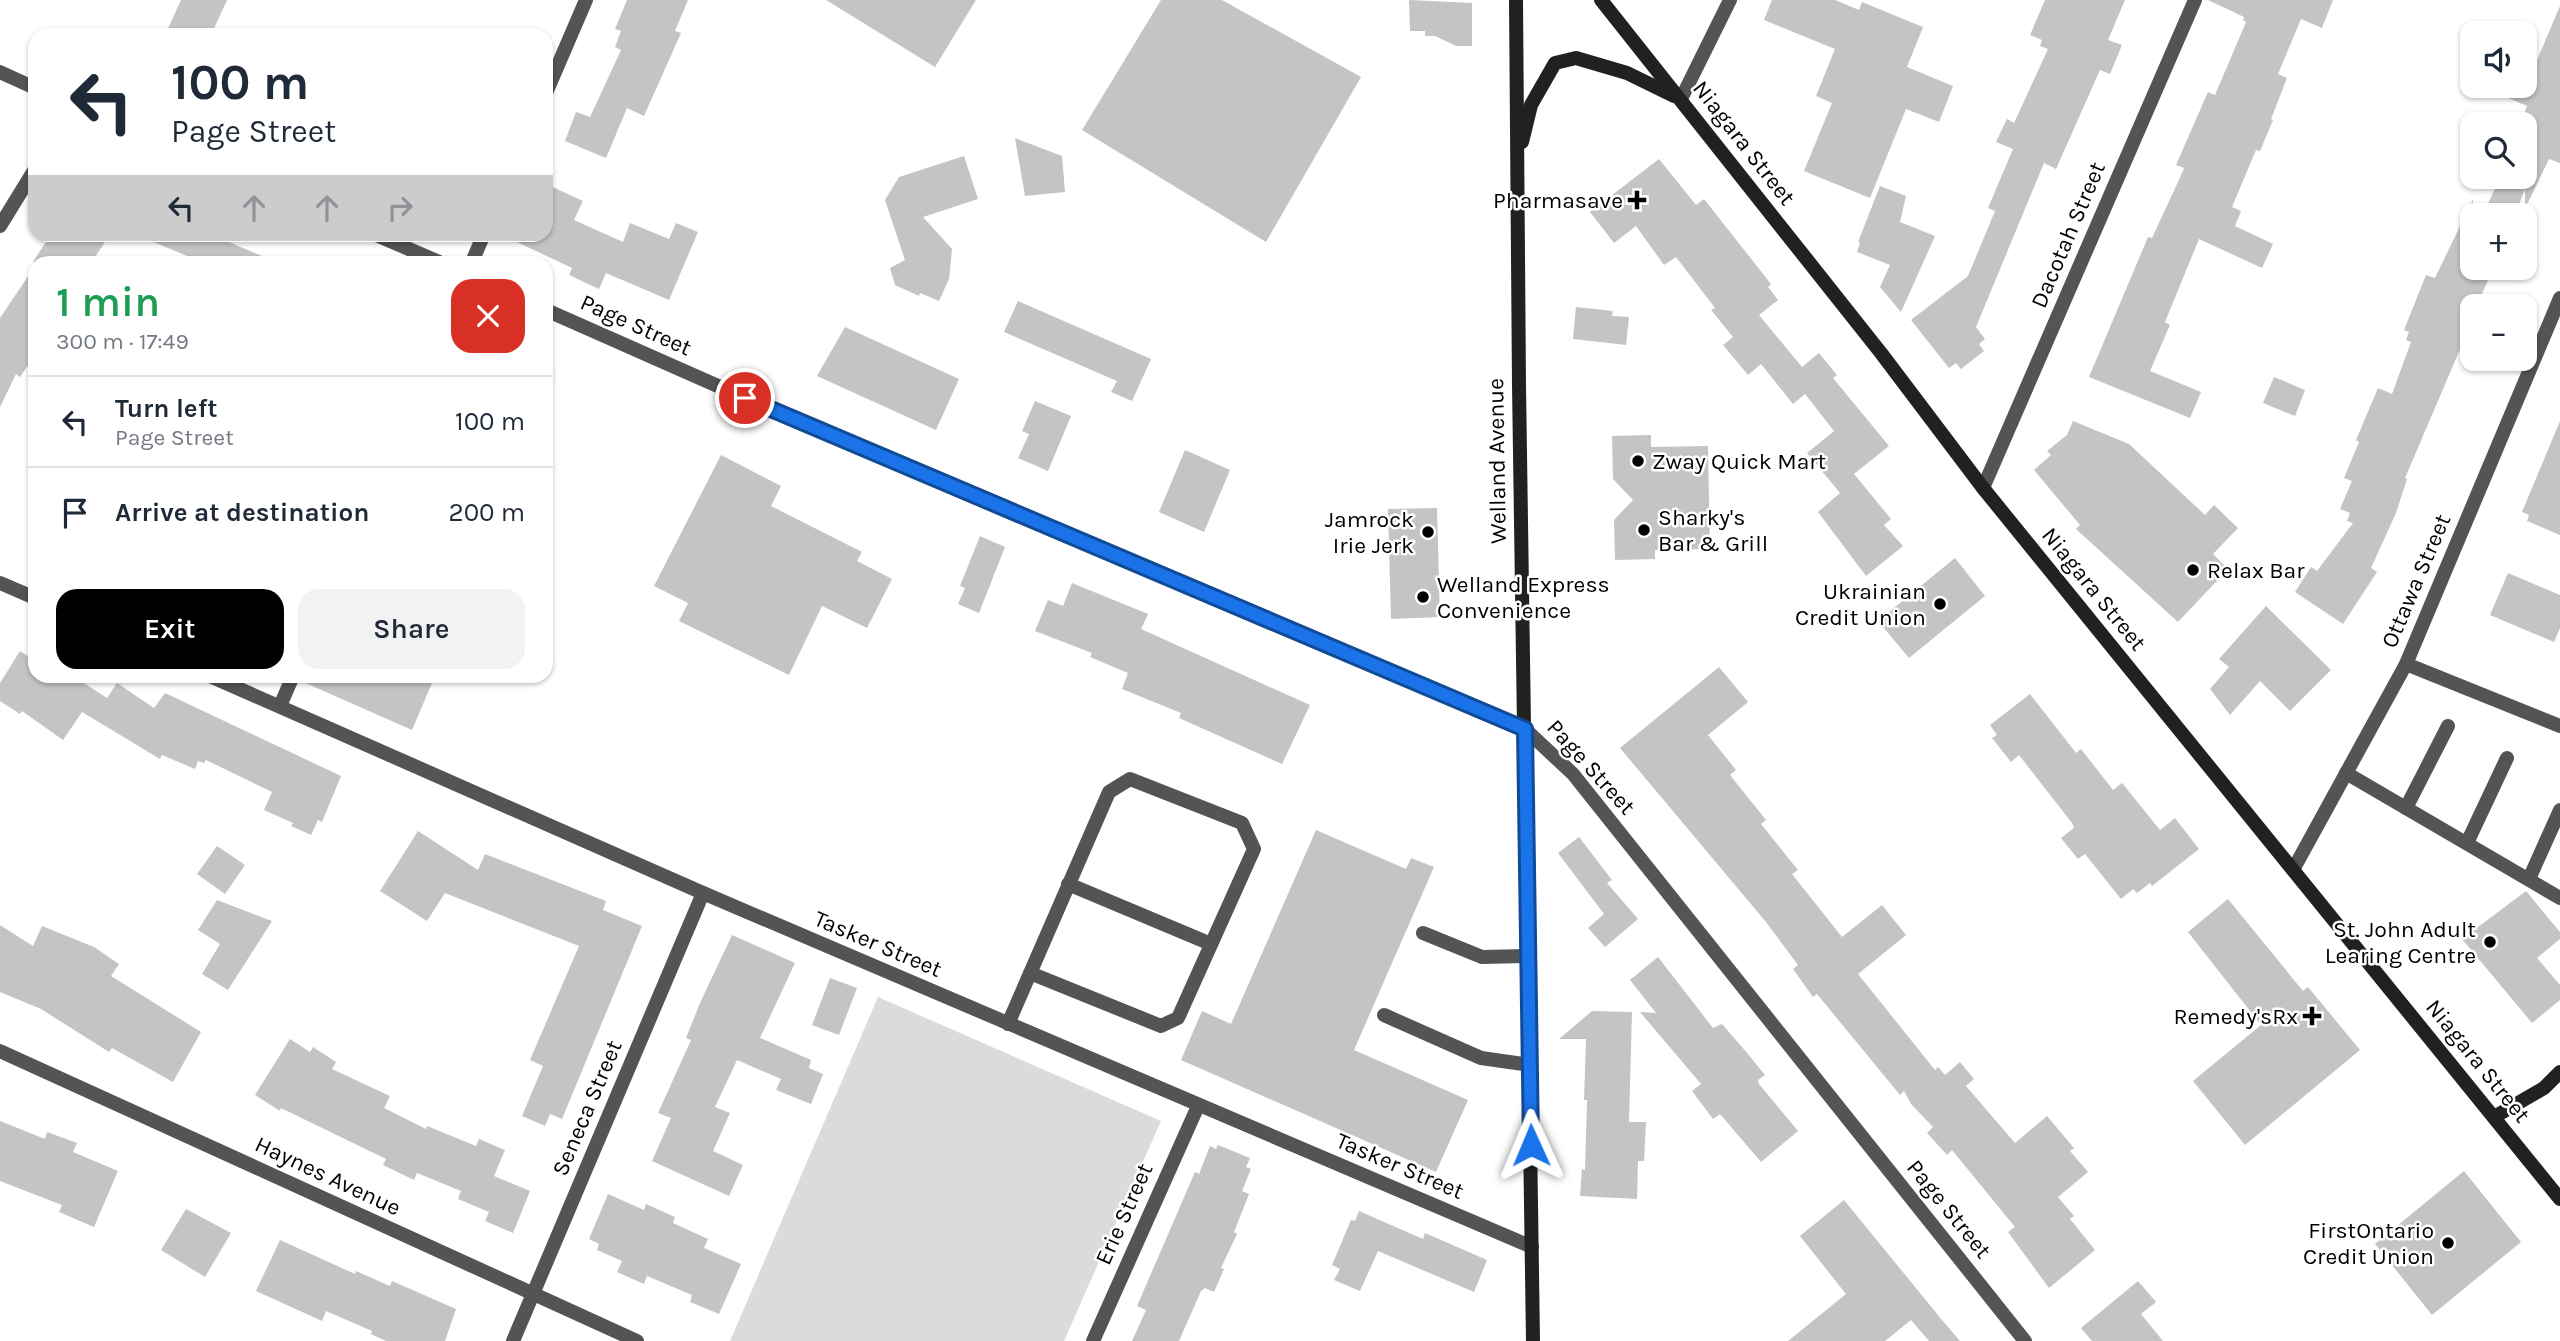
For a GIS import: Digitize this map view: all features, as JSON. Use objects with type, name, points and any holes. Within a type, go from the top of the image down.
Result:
[{"type":"main road","name":"Welland Avenue","points":[[1516,0],[1516,168],[1533,1341]]},
{"type":"main road","name":"Niagara Street","points":[[1601,0],[1983,488],[2560,1199]]},
{"type":"main road","points":[[1516,168],[1531,105],[1555,63],[1576,58],[1627,73],[1681,99]]},
{"type":"main road","points":[[2494,1117],[2544,1088],[2560,1072]]},
{"type":"street","points":[[553,77],[586,0]]},
{"type":"street","points":[[1681,99],[1730,0]]},
{"type":"street","name":"Dacotah Street","points":[[1983,488],[2195,0]]},
{"type":"street","points":[[0,72],[28,85]]},
{"type":"street","points":[[0,226],[28,180]]},
{"type":"street","points":[[393,242],[425,256]]},
{"type":"street","name":"Ottawa Street","points":[[2293,870],[2406,664],[2560,298]]},
{"type":"street","name":"Page Street","points":[[553,313],[745,398],[1525,729],[1573,774],[2025,1341]]},
{"type":"street","points":[[0,583],[28,595]]},
{"type":"street","points":[[2406,664],[2560,726]]},
{"type":"street","name":"Tasker Street","points":[[226,683],[703,893],[1532,1247]]},
{"type":"street","points":[[280,706],[290,683]]},
{"type":"street","points":[[2406,808],[2448,726]]},
{"type":"street","points":[[2467,843],[2507,758]]},
{"type":"street","points":[[2347,773],[2560,898]]},
{"type":"street","points":[[1008,1024],[1068,884],[1109,792],[1130,779],[1242,823],[1254,849],[1178,1018],[1161,1026],[1030,973]]},
{"type":"street","points":[[2529,879],[2560,810]]},
{"type":"street","points":[[1068,884],[1211,944]]},
{"type":"street","name":"Seneca Street","points":[[513,1341],[703,893]]},
{"type":"street","points":[[1423,933],[1482,957],[1529,956]]},
{"type":"street","points":[[1384,1015],[1482,1058],[1530,1065]]},
{"type":"street","name":"Haynes Avenue","points":[[0,1051],[637,1341]]},
{"type":"street","name":"Erie Street","points":[[1093,1341],[1198,1105]]},
{"type":"shaded area","points":[[878,997],[1161,1121],[1064,1341],[730,1341]]},
{"type":"building","points":[[181,0],[227,0],[214,28],[168,28]]},
{"type":"building","points":[[627,0],[688,0],[675,31],[681,33],[644,116],[627,108],[606,158],[565,141],[576,112],[590,117],[621,50],[615,47],[621,31],[615,29]]},
{"type":"building","points":[[826,0],[976,0],[935,67]]},
{"type":"building","points":[[1161,0],[1222,0],[1361,77],[1266,242],[1082,130]]},
{"type":"building","points":[[1409,0],[1472,3],[1472,46],[1456,46],[1435,36],[1425,36],[1425,31],[1410,31]]},
{"type":"building","points":[[1772,0],[1835,0],[1859,10],[1862,2],[1923,27],[1907,67],[1953,86],[1939,122],[1906,109],[1870,198],[1804,171],[1832,103],[1816,96],[1835,49],[1764,20]]},
{"type":"building","points":[[2045,0],[2125,0],[2108,40],[2122,45],[2110,74],[2100,70],[2056,169],[2044,163],[1976,327],[1985,339],[1979,344],[1984,351],[1961,369],[1956,363],[1949,368],[1911,320],[1968,276],[1995,211],[1988,208],[2013,149],[1996,142],[2007,119],[2014,123],[2048,49],[2040,46],[2042,40],[2030,35]]},
{"type":"building","points":[[2208,0],[2333,0],[2322,28],[2301,19],[2278,74],[2287,78],[2271,119],[2273,120],[2260,151],[2256,150],[2232,207],[2241,211],[2235,226],[2273,244],[2262,268],[2199,239],[2165,322],[2170,325],[2150,371],[2201,392],[2190,418],[2089,377],[2148,237],[2152,238],[2183,171],[2184,168],[2176,165],[2208,92],[2215,95],[2246,22],[2244,17]]},
{"type":"building","points":[[2560,6],[2560,163],[2549,159],[2537,184],[2537,112],[2525,112],[2527,106],[2508,98],[2537,98],[2537,60]]},
{"type":"building","points":[[1015,138],[1062,156],[1065,192],[1025,196]]},
{"type":"building","points":[[964,156],[978,199],[923,217],[952,249],[949,279],[939,301],[920,293],[919,296],[895,285],[890,268],[905,260],[885,200],[899,177]]},
{"type":"building","points":[[1659,159],[1696,205],[1704,199],[1771,284],[1768,287],[1778,300],[1759,315],[1802,367],[1819,353],[1837,375],[1833,378],[1889,446],[1854,474],[1891,519],[1884,525],[1903,546],[1866,576],[1818,512],[1840,493],[1807,453],[1834,431],[1805,394],[1793,404],[1761,364],[1748,375],[1723,345],[1733,337],[1711,310],[1715,308],[1676,257],[1664,265],[1636,226],[1614,243],[1590,212]]},
{"type":"building","points":[[1880,186],[1906,196],[1900,222],[1935,236],[1901,312],[1880,287],[1890,265],[1857,252],[1858,242]]},
{"type":"building","points":[[553,187],[583,201],[574,220],[623,242],[630,223],[669,239],[676,223],[698,232],[669,300],[606,273],[599,289],[569,275],[572,268],[553,259],[553,256],[547,256],[517,242],[553,242]]},
{"type":"building","points":[[2495,189],[2525,189],[2520,203],[2488,203]]},
{"type":"building","points":[[2525,189],[2535,189],[2528,203],[2525,203]]},
{"type":"building","points":[[2460,226],[2460,280],[2488,280],[2482,294],[2460,294],[2460,349],[2405,478],[2407,479],[2396,513],[2371,568],[2377,572],[2343,624],[2295,592],[2311,567],[2317,571],[2353,523],[2347,521],[2350,513],[2340,509],[2352,481],[2344,478],[2359,442],[2356,440],[2378,388],[2392,394],[2411,342],[2406,340],[2409,332],[2404,330],[2426,275],[2435,278]]},
{"type":"building","points":[[46,242],[105,242],[96,256],[37,256]]},
{"type":"building","points":[[153,242],[229,242],[262,256],[187,256]]},
{"type":"building","points":[[28,276],[28,365],[20,377],[16,374],[0,407],[0,318]]},
{"type":"building","points":[[1018,301],[1151,359],[1132,401],[1111,392],[1117,381],[1004,332]]},
{"type":"building","points":[[1576,307],[1613,311],[1612,316],[1629,317],[1626,345],[1573,339]]},
{"type":"building","points":[[845,327],[959,379],[936,430],[817,376]]},
{"type":"building","points":[[2274,377],[2305,390],[2295,416],[2263,403]]},
{"type":"building","points":[[1035,401],[1071,416],[1048,471],[1018,458],[1029,434],[1022,431]]},
{"type":"building","points":[[2073,421],[2129,444],[2205,515],[2214,505],[2238,528],[2213,554],[2228,569],[2178,622],[2076,529],[2080,525],[2034,470],[2051,455],[2047,451],[2067,435]]},
{"type":"building","points":[[2560,421],[2560,535],[2527,521],[2529,515],[2522,512]]},
{"type":"building","points":[[1651,435],[1651,447],[1708,446],[1710,549],[1655,550],[1655,559],[1615,560],[1614,520],[1633,500],[1613,479],[1612,436]]},
{"type":"building","points":[[1185,450],[1230,470],[1204,532],[1159,512]]},
{"type":"building","points":[[721,455],[781,486],[771,506],[862,552],[857,561],[892,579],[867,628],[822,606],[789,675],[679,621],[688,603],[654,586]]},
{"type":"building","points":[[1437,508],[1440,617],[1391,619],[1388,509]]},
{"type":"building","points":[[980,536],[1005,547],[979,613],[958,604],[965,588],[960,586]]},
{"type":"building","name":"Ukrainian Credit Union","points":[[1955,558],[1985,596],[1909,658],[1878,621]]},
{"type":"building","points":[[2508,573],[2560,595],[2560,628],[2554,642],[2490,615]]},
{"type":"building","points":[[1072,583],[1148,614],[1141,629],[1310,705],[1282,764],[1179,718],[1181,713],[1122,689],[1128,673],[1090,657],[1092,653],[1035,631],[1048,600],[1063,606]]},
{"type":"building","points":[[2266,606],[2331,670],[2290,711],[2260,681],[2230,715],[2210,689],[2229,667],[2219,659]]},
{"type":"building","points":[[20,651],[28,656],[28,683],[84,683],[107,698],[117,683],[154,708],[165,693],[341,776],[322,822],[318,820],[311,835],[291,826],[293,823],[264,810],[272,792],[206,760],[204,763],[198,761],[195,769],[162,755],[160,759],[82,712],[63,740],[22,711],[20,714],[0,701],[0,683]]},
{"type":"building","points":[[1719,667],[1748,702],[1708,735],[1736,770],[1730,775],[1766,820],[1761,824],[1798,870],[1792,874],[1842,937],[1882,905],[1906,935],[1858,974],[1935,1070],[1938,1067],[1945,1075],[1960,1062],[1974,1079],[1966,1086],[2015,1143],[2047,1116],[2074,1148],[2070,1151],[2088,1172],[2058,1197],[2074,1216],[2070,1219],[2095,1250],[2049,1288],[2008,1232],[2015,1227],[1952,1150],[1947,1155],[1927,1133],[1933,1127],[1911,1104],[1904,1091],[1900,1095],[1817,994],[1813,997],[1793,969],[1798,965],[1766,922],[1620,748]]},
{"type":"building","points":[[306,683],[432,683],[412,730]]},
{"type":"building","points":[[2030,694],[2076,753],[2081,749],[2113,790],[2122,783],[2160,830],[2175,818],[2199,849],[2152,886],[2150,883],[2137,893],[2133,889],[2121,899],[2085,854],[2078,859],[2061,838],[2074,828],[2072,823],[2019,755],[2011,762],[1992,738],[1997,735],[1990,725]]},
{"type":"building","points":[[1316,830],[1406,869],[1411,858],[1434,867],[1354,1050],[1468,1100],[1436,1172],[1181,1060],[1202,1011],[1231,1024]]},
{"type":"building","points":[[418,831],[478,870],[485,854],[606,901],[603,910],[642,926],[562,1119],[550,1114],[545,1126],[522,1116],[543,1066],[530,1060],[579,946],[445,893],[427,921],[380,891]]},
{"type":"building","points":[[1579,837],[1612,880],[1607,883],[1638,919],[1605,947],[1588,928],[1604,914],[1558,853]]},
{"type":"building","points":[[217,846],[245,865],[225,894],[197,874]]},
{"type":"building","points":[[2526,891],[2560,932],[2560,939],[2537,958],[2560,985],[2560,1000],[2532,1023],[2462,939]]},
{"type":"building","points":[[2228,899],[2303,991],[2308,987],[2360,1050],[2245,1145],[2193,1081],[2261,1025],[2188,932]]},
{"type":"building","points":[[217,900],[272,921],[228,990],[202,974],[220,944],[198,930]]},
{"type":"building","points":[[0,925],[33,946],[42,926],[94,947],[119,964],[111,976],[201,1032],[173,1082],[112,1048],[109,1052],[41,1009],[0,992]]},
{"type":"building","points":[[732,935],[795,963],[760,1038],[811,1060],[809,1068],[823,1074],[811,1104],[776,1090],[781,1079],[737,1060],[715,1107],[730,1113],[713,1151],[743,1165],[729,1196],[652,1161],[671,1118],[658,1113],[691,1040],[686,1038],[700,1003]]},
{"type":"building","points":[[1658,957],[1713,1028],[1722,1024],[1765,1075],[1758,1080],[1759,1084],[1798,1131],[1761,1162],[1720,1114],[1713,1119],[1692,1091],[1701,1084],[1640,1012],[1656,1013],[1630,980]]},
{"type":"building","points":[[830,978],[857,988],[839,1035],[812,1025]]},
{"type":"building","points":[[1592,1011],[1632,1012],[1629,1122],[1646,1122],[1644,1161],[1638,1161],[1637,1199],[1580,1196],[1582,1169],[1585,1170],[1586,1039],[1559,1039]]},
{"type":"building","points":[[290,1039],[310,1052],[313,1047],[336,1062],[332,1069],[390,1096],[384,1108],[426,1129],[427,1126],[476,1146],[479,1139],[505,1150],[494,1176],[530,1191],[513,1233],[485,1221],[489,1212],[458,1199],[461,1191],[417,1173],[414,1180],[383,1165],[386,1159],[281,1108],[280,1111],[255,1095]]},
{"type":"building","points":[[0,1121],[45,1139],[47,1132],[77,1143],[73,1152],[118,1171],[94,1227],[59,1212],[62,1205],[0,1181]]},
{"type":"building","points":[[1218,1145],[1250,1158],[1246,1167],[1251,1169],[1242,1191],[1249,1194],[1234,1232],[1237,1234],[1221,1268],[1224,1269],[1214,1292],[1205,1288],[1201,1291],[1179,1341],[1132,1341],[1146,1310],[1137,1306],[1195,1172],[1199,1174],[1210,1146],[1216,1149]]},
{"type":"building","name":"FirstOntario Credit Union","points":[[2464,1171],[2521,1242],[2432,1315],[2375,1244]]},
{"type":"building","points":[[608,1194],[644,1210],[646,1204],[675,1217],[673,1223],[708,1239],[704,1248],[741,1264],[719,1314],[690,1302],[692,1295],[647,1276],[644,1284],[617,1272],[622,1261],[597,1250],[599,1244],[589,1239]]},
{"type":"building","points":[[1844,1200],[1960,1341],[1929,1341],[1911,1320],[1885,1341],[1788,1341],[1846,1294],[1800,1236]]},
{"type":"building","points":[[186,1209],[231,1233],[205,1277],[161,1250]]},
{"type":"building","points":[[1359,1211],[1423,1239],[1425,1233],[1487,1260],[1474,1292],[1378,1251],[1360,1291],[1334,1280],[1340,1269],[1332,1265],[1351,1220],[1355,1221]]},
{"type":"building","points":[[280,1240],[355,1274],[356,1271],[390,1286],[392,1281],[456,1309],[445,1341],[386,1341],[371,1334],[372,1331],[326,1311],[322,1321],[256,1291]]},
{"type":"building","points":[[2138,1281],[2156,1302],[2141,1314],[2163,1341],[2092,1341],[2081,1328]]},
{"type":"place","name":"Pharmasave","points":[[1637,200]]},
{"type":"place","name":"Zway Quick Mart","points":[[1638,461]]},
{"type":"place","name":"Sharky's Bar & Grill","points":[[1644,530]]},
{"type":"place","name":"Jamrock Irie Jerk","points":[[1428,532]]},
{"type":"place","name":"Relax Bar","points":[[2193,570]]},
{"type":"place","name":"Welland Express Convenience","points":[[1423,597]]},
{"type":"place","name":"Ukrainian Credit Union","points":[[1940,604]]},
{"type":"place","name":"St. John Adult Learing Centre","points":[[2490,942]]},
{"type":"place","name":"Remedy'sRx","points":[[2312,1016]]},
{"type":"place","name":"FirstOntario Credit Union","points":[[2448,1243]]},
{"type":"route","points":[[745,398],[1525,729],[1531,1145]]}]
